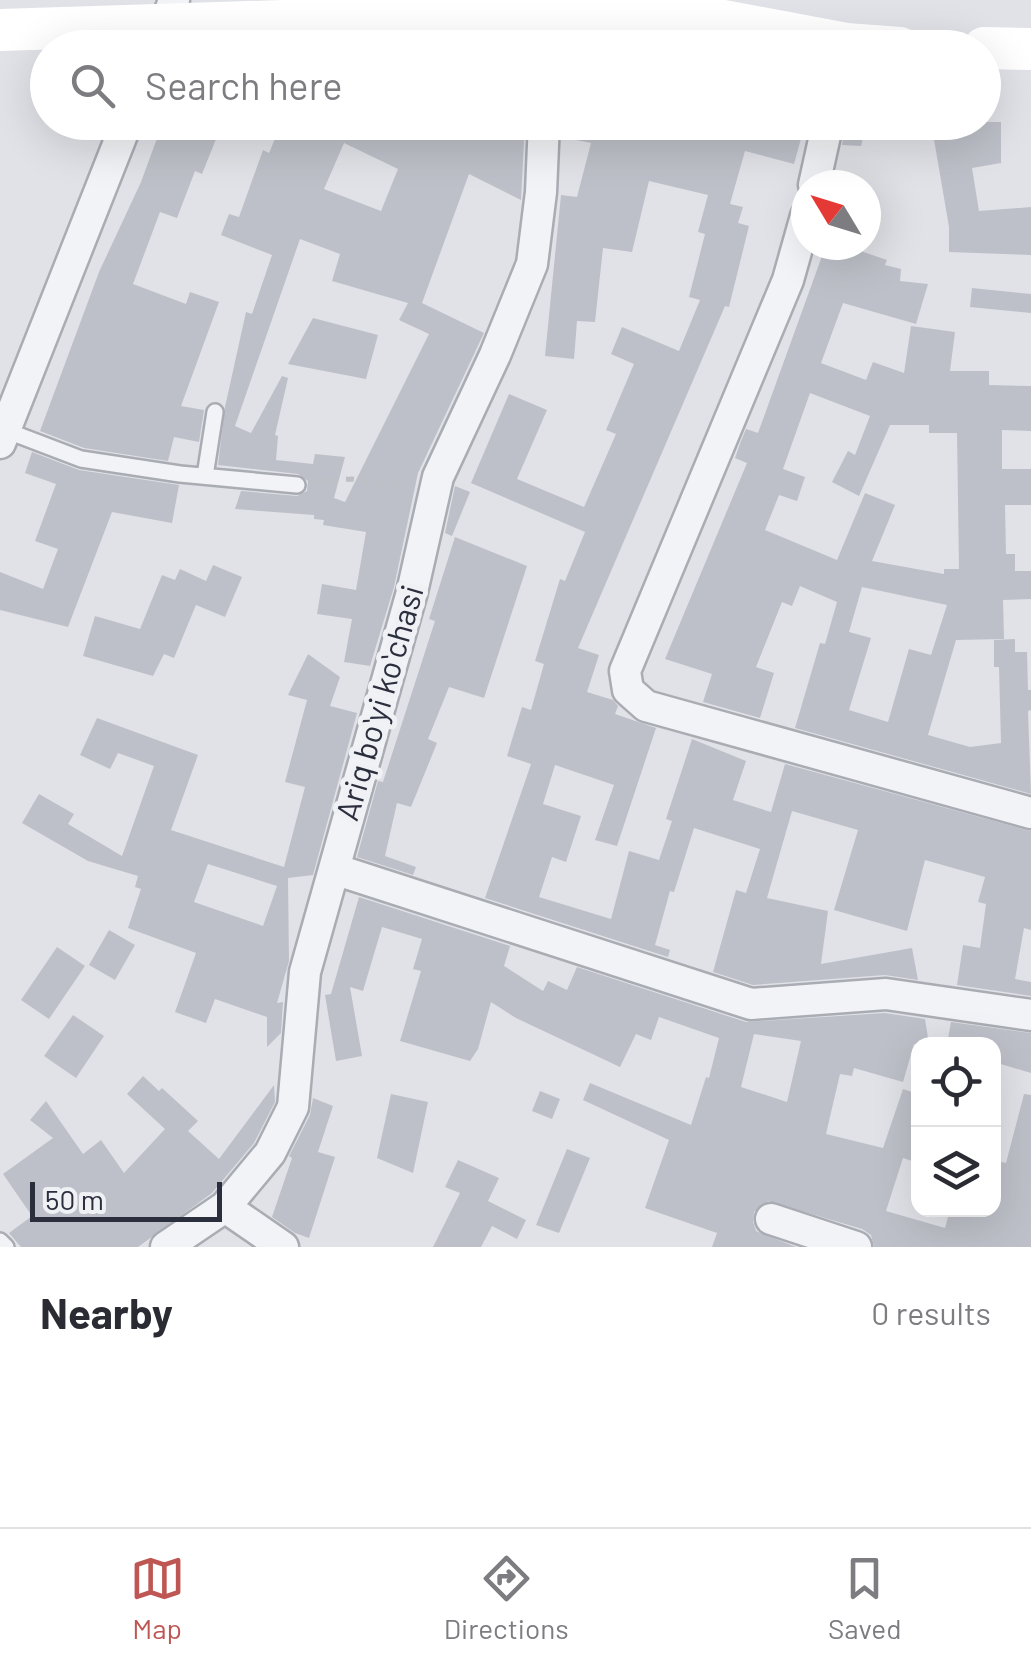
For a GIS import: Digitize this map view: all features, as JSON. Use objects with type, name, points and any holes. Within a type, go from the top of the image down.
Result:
[{"type":"street","points":[[0,30],[165,24],[549,30],[610,5],[660,8],[768,30]]},
{"type":"street","points":[[1001,48],[1031,48]]},
{"type":"street","points":[[2,437],[120,140]]},
{"type":"street","name":"Ariq boʻyi koʻchasi","points":[[166,1247],[225,1207],[270,1153],[293,1107],[306,972],[412,592],[438,477],[495,356],[532,264],[543,140]]},
{"type":"street","points":[[817,170],[824,140]]},
{"type":"street","points":[[794,260],[625,671],[628,690],[646,706],[1031,814]]},
{"type":"street","points":[[334,869],[751,1004],[886,994],[1031,1015]]},
{"type":"street","points":[[225,1207],[283,1247]]},
{"type":"street","points":[[771,1219],[856,1247]]},
{"type":"lane","points":[[205,476],[215,412]]},
{"type":"lane","points":[[2,437],[81,459],[297,485]]},
{"type":"lane","points":[[0,1241],[6,1247]]},
{"type":"path","points":[[297,485],[329,478],[435,491]]},
{"type":"building","points":[[156,140],[216,140],[202,174],[195,171],[177,218],[160,212],[133,284],[186,304],[190,292],[219,302],[181,406],[204,410],[199,442],[174,437],[168,461],[84,448],[40,431],[99,272]]},
{"type":"building","points":[[274,140],[524,140],[521,200],[469,174],[422,303],[484,333],[418,473],[394,587],[370,666],[344,662],[352,619],[317,614],[322,584],[356,590],[366,532],[323,525],[324,520],[314,519],[314,515],[235,509],[241,491],[297,496],[307,491],[308,481],[298,474],[218,465],[225,407],[246,312],[252,314],[272,255],[221,235],[229,214],[239,217],[263,150],[269,153]],"holes":[[[344,143],[398,169],[381,211],[324,189]],[[300,239],[340,254],[332,281],[408,303],[399,320],[429,334],[345,502],[334,498],[345,457],[315,454],[313,464],[276,460],[275,435],[288,378],[282,376],[251,433],[235,426]]]},
{"type":"building","points":[[576,140],[801,140],[794,164],[745,151],[730,204],[743,207],[738,223],[749,226],[729,307],[725,306],[578,648],[599,655],[587,692],[613,700],[618,706],[615,714],[656,728],[617,846],[595,840],[614,785],[555,765],[543,804],[581,816],[566,862],[552,857],[539,897],[611,919],[629,851],[659,860],[672,821],[666,819],[692,739],[746,761],[733,800],[771,812],[785,764],[1031,831],[1031,930],[1024,928],[1015,979],[1031,982],[1031,996],[957,985],[963,945],[980,948],[986,904],[978,902],[985,877],[925,860],[907,931],[834,910],[858,830],[792,811],[767,898],[828,911],[821,964],[912,948],[918,980],[885,975],[753,985],[713,972],[736,890],[746,893],[760,849],[694,828],[655,945],[670,950],[668,957],[485,898],[531,764],[507,756],[522,707],[531,710],[544,664],[535,661],[560,579],[565,581],[585,532],[471,483],[509,394],[547,410],[517,479],[584,507],[616,434],[606,430],[634,364],[611,354],[622,327],[679,351],[700,300],[689,297],[705,234],[698,232],[708,195],[649,181],[632,252],[603,248],[595,322],[577,321],[574,359],[545,356],[561,195],[577,197],[591,143]]},
{"type":"building","points":[[843,140],[862,140],[861,146],[842,145]]},
{"type":"building","points":[[934,140],[1001,140],[1001,163],[972,168],[979,211],[1031,207],[1031,255],[949,252],[949,227]]},
{"type":"building","points":[[881,258],[887,260],[885,265],[901,269],[900,281],[928,284],[916,324],[843,303],[821,363],[866,380],[873,362],[904,373],[911,326],[955,332],[950,371],[989,371],[989,385],[1031,386],[1031,431],[1002,430],[1002,469],[1031,469],[1031,505],[1005,505],[1006,554],[1015,554],[1015,571],[1031,571],[1031,599],[1003,600],[1004,639],[956,640],[928,735],[970,747],[1001,743],[999,667],[994,667],[994,640],[1015,639],[1015,652],[1027,652],[1031,690],[1031,794],[795,728],[820,643],[825,644],[837,602],[800,586],[792,606],[782,602],[756,667],[774,673],[760,718],[703,702],[712,674],[665,659],[747,463],[735,458],[746,429],[758,433],[821,260]],"holes":[[[810,393],[870,416],[855,455],[848,451],[832,482],[859,496],[890,425],[929,425],[929,433],[957,433],[959,569],[944,569],[944,574],[872,561],[895,505],[865,493],[837,560],[765,530],[779,495],[797,501],[805,477],[783,469]],[[862,587],[947,605],[931,655],[909,649],[888,722],[849,710],[871,638],[849,632]]]},
{"type":"building","points":[[972,288],[1031,294],[1031,313],[970,307]]},
{"type":"building","points":[[313,318],[378,335],[366,379],[288,364]]},
{"type":"building","points":[[32,452],[79,470],[179,485],[172,523],[112,512],[68,627],[0,610],[0,572],[43,589],[58,549],[35,541],[56,484],[25,473]]},
{"type":"building","points":[[455,486],[470,492],[452,536],[445,533]]},
{"type":"building","points":[[455,537],[527,566],[484,698],[449,687],[428,739],[437,743],[411,807],[397,803],[385,856],[416,867],[413,875],[357,857],[378,781],[383,782],[435,621],[429,619]]},
{"type":"building","points":[[213,565],[242,577],[225,617],[196,605],[174,658],[164,654],[153,676],[83,656],[95,616],[140,629],[162,575],[175,580],[180,569],[206,581]]},
{"type":"building","points":[[308,654],[340,677],[330,706],[357,713],[313,875],[288,878],[289,961],[277,1003],[283,1002],[281,1033],[267,1047],[267,1017],[215,999],[206,1023],[175,1012],[196,953],[128,928],[141,889],[135,887],[138,876],[88,861],[22,823],[39,794],[74,814],[68,824],[122,856],[154,766],[118,753],[110,769],[80,755],[97,718],[198,755],[171,830],[284,867],[305,787],[285,782],[307,700],[288,695]],"holes":[[[208,864],[277,886],[263,926],[194,902]]]},
{"type":"building","points":[[359,897],[510,946],[504,966],[543,991],[548,981],[567,990],[577,967],[746,1022],[885,1013],[925,1019],[928,1037],[911,1037],[911,1054],[903,1082],[854,1068],[852,1076],[840,1074],[826,1134],[883,1148],[903,1089],[911,1092],[911,1161],[903,1158],[886,1211],[945,1228],[948,1217],[1001,1217],[1001,1162],[1006,1163],[1024,1094],[1031,1095],[1031,1247],[874,1247],[871,1235],[862,1229],[768,1201],[754,1212],[756,1231],[796,1247],[712,1247],[717,1233],[645,1208],[669,1140],[583,1100],[590,1083],[691,1125],[719,1038],[659,1017],[651,1040],[636,1034],[620,1067],[516,1018],[491,1002],[478,1049],[470,1061],[400,1041],[421,971],[413,969],[422,939],[382,927],[363,991],[350,987],[362,1056],[336,1061],[325,995],[331,994]],"holes":[[[754,1034],[801,1041],[787,1102],[741,1087]]]},
{"type":"building","points":[[109,930],[135,945],[115,980],[89,965]]},
{"type":"building","points":[[57,947],[85,966],[49,1019],[21,1000]]},
{"type":"building","points":[[73,1015],[104,1036],[76,1078],[44,1056]]},
{"type":"building","points":[[951,1022],[1031,1033],[1031,1073],[1001,1064],[1001,1037],[948,1037]]},
{"type":"building","points":[[143,1076],[198,1121],[188,1131],[219,1159],[274,1085],[275,1102],[254,1143],[212,1193],[138,1247],[21,1247],[9,1233],[32,1216],[3,1174],[53,1138],[30,1120],[46,1101],[83,1154],[101,1140],[124,1173],[165,1129],[127,1094]]},
{"type":"building","points":[[540,1091],[560,1099],[552,1119],[532,1111]]},
{"type":"building","points":[[391,1094],[428,1102],[413,1173],[377,1158]]},
{"type":"building","points":[[313,1098],[333,1106],[318,1152],[335,1157],[309,1238],[272,1217],[292,1158],[289,1156],[310,1115]]},
{"type":"building","points":[[567,1149],[590,1158],[559,1233],[536,1225]]},
{"type":"building","points":[[458,1160],[499,1178],[488,1201],[526,1220],[517,1239],[492,1226],[481,1247],[433,1247],[460,1193],[445,1187]]}]
